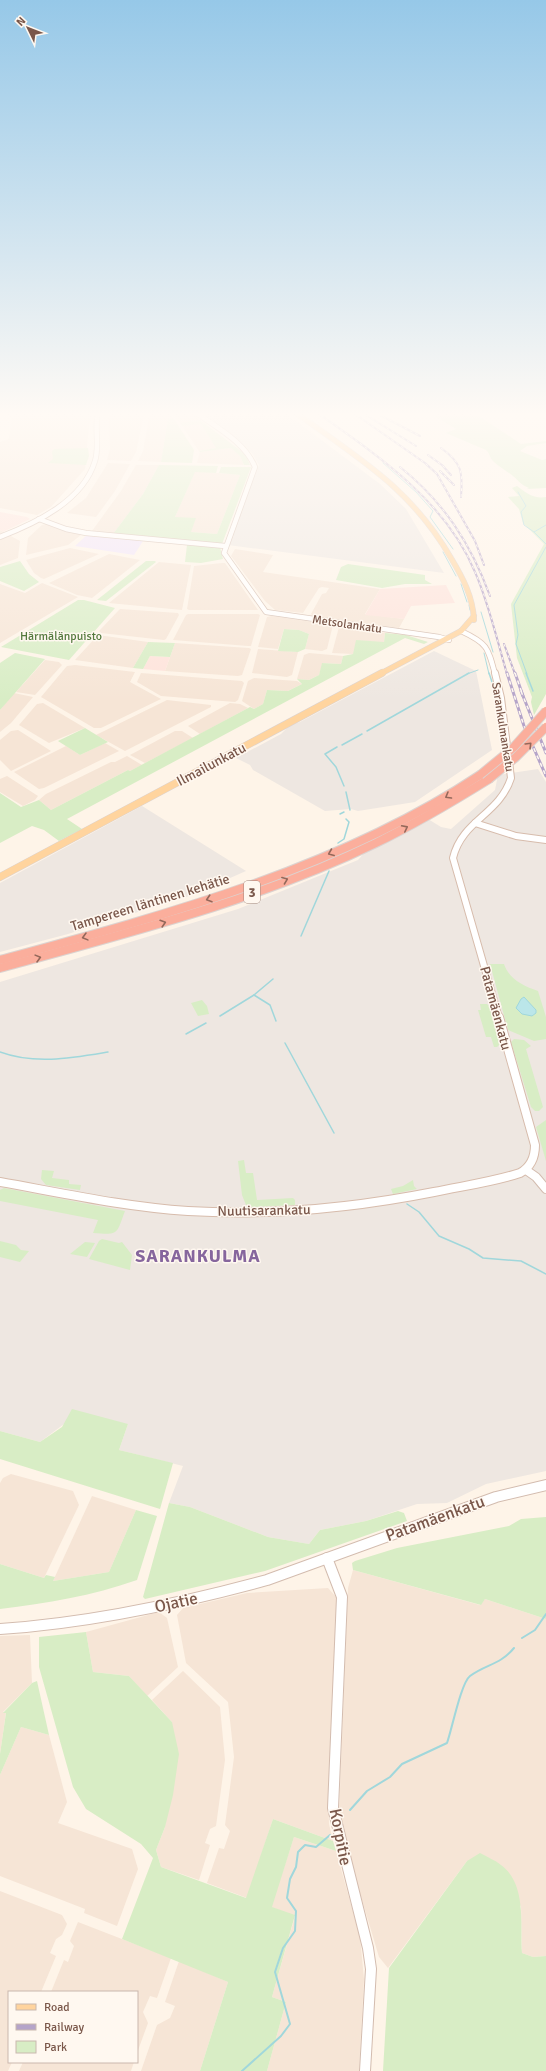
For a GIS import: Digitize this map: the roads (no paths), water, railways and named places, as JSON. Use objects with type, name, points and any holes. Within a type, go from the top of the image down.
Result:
[{"type":"highway","name":"Tampereen läntinen kehätie","points":[[0,960],[171,912],[280,874],[387,828],[445,798],[480,775],[513,748],[546,711]]},
{"type":"highway","name":"Tampereen läntinen kehätie","points":[[0,968],[175,919],[286,880],[395,834],[460,799],[489,779],[516,757],[546,727]]},
{"type":"main road","points":[[417,509],[445,546],[463,579],[473,603],[474,616],[461,633]]},
{"type":"main road","name":"Ilmailunkatu","points":[[0,877],[461,633]]},
{"type":"street","points":[[0,537],[39,519],[55,509]]},
{"type":"street","points":[[39,519],[66,529],[86,533],[225,546],[239,509]]},
{"type":"street","name":"Metsolankatu","points":[[225,546],[224,553],[228,560],[266,612],[429,636],[445,641]]},
{"type":"street","name":"Sarankulmankatu","points":[[461,633],[482,644],[489,650],[501,698],[511,778],[510,786],[503,799],[475,823]]},
{"type":"street","points":[[475,823],[516,836],[546,840]]},
{"type":"street","name":"Patamäenkatu","points":[[475,823],[457,843],[454,849],[453,858],[535,1145],[534,1159],[526,1170]]},
{"type":"street","points":[[526,1170],[536,1177],[546,1189]]},
{"type":"street","name":"Nuutisarankatu","points":[[0,1182],[120,1203],[214,1212],[262,1212],[338,1208],[366,1204],[515,1175],[526,1170]]},
{"type":"street","name":"Patamäenkatu","points":[[327,1558],[496,1497],[546,1485]]},
{"type":"street","name":"Korpitie","points":[[327,1558],[336,1577],[342,1596],[334,1808],[339,1837],[368,1948],[371,1969],[365,2071]]},
{"type":"street","name":"Ojatie","points":[[0,1629],[90,1621],[260,1582],[327,1558]]},
{"type":"water","points":[[524,997],[536,1010],[536,1013],[532,1016],[522,1014],[516,1008],[521,999]]},
{"type":"waterway","points":[[431,509],[433,511],[430,517],[453,549]]},
{"type":"waterway","points":[[524,509],[521,512],[524,525],[534,532]]},
{"type":"waterway","points":[[534,532],[546,525]]},
{"type":"waterway","points":[[534,532],[546,544]]},
{"type":"waterway","points":[[527,674],[516,644],[518,635],[514,605],[546,547]]},
{"type":"waterway","points":[[443,552],[456,576]]},
{"type":"waterway","points":[[461,584],[467,602]]},
{"type":"waterway","points":[[469,605],[470,610]]},
{"type":"waterway","points":[[481,612],[493,652]]},
{"type":"waterway","points":[[484,653],[489,674]]},
{"type":"waterway","points":[[468,674],[478,670]]},
{"type":"waterway","points":[[489,673],[492,682]]},
{"type":"waterway","points":[[526,673],[533,691]]},
{"type":"waterway","points":[[367,731],[468,674]]},
{"type":"waterway","points":[[493,685],[497,709]]},
{"type":"waterway","points":[[342,745],[362,734]]},
{"type":"waterway","points":[[501,736],[502,747]]},
{"type":"waterway","points":[[337,747],[325,754],[336,767],[344,786]]},
{"type":"waterway","points":[[346,792],[350,810]]},
{"type":"waterway","points":[[340,814],[344,812]]},
{"type":"waterway","points":[[338,843],[344,839],[349,822],[346,819]]},
{"type":"waterway","points":[[301,936],[329,871]]},
{"type":"waterway","points":[[254,995],[273,979]]},
{"type":"waterway","points":[[220,1016],[254,995]]},
{"type":"waterway","points":[[254,995],[270,1005],[276,1021]]},
{"type":"waterway","points":[[186,1034],[206,1023]]},
{"type":"waterway","points":[[285,1043],[334,1133]]},
{"type":"waterway","points":[[0,1052],[13,1056],[40,1059],[67,1058],[108,1052]]},
{"type":"waterway","points":[[407,1204],[419,1212],[439,1236],[469,1249],[483,1258],[521,1261],[546,1274]]},
{"type":"waterway","points":[[522,1638],[535,1630],[546,1614]]},
{"type":"waterway","points":[[350,1810],[367,1791],[390,1777],[402,1764],[447,1743],[463,1687],[467,1680],[476,1672],[509,1654],[514,1648]]},
{"type":"waterway","points":[[242,2071],[281,2036],[290,2024],[275,1972],[283,1948],[295,1931],[296,1911],[287,1898],[290,1879],[296,1867],[298,1852],[305,1845],[316,1847],[330,1835]]},
{"type":"railway","points":[[434,509],[462,546],[475,572],[489,609],[507,674]]},
{"type":"railway","points":[[443,509],[465,542],[490,596]]},
{"type":"railway","points":[[457,509],[475,541],[484,565]]},
{"type":"railway","points":[[504,644],[515,674]]},
{"type":"railway","points":[[507,673],[524,726],[546,776]]},
{"type":"railway","points":[[515,673],[523,696]]},
{"type":"railway","points":[[521,691],[523,696]]},
{"type":"railway","points":[[523,696],[546,753]]},
{"type":"district","name":"SARANKULMA","points":[[198,1256]]},
{"type":"park label","name":"Härmälänpuisto","points":[[61,636]]}]
